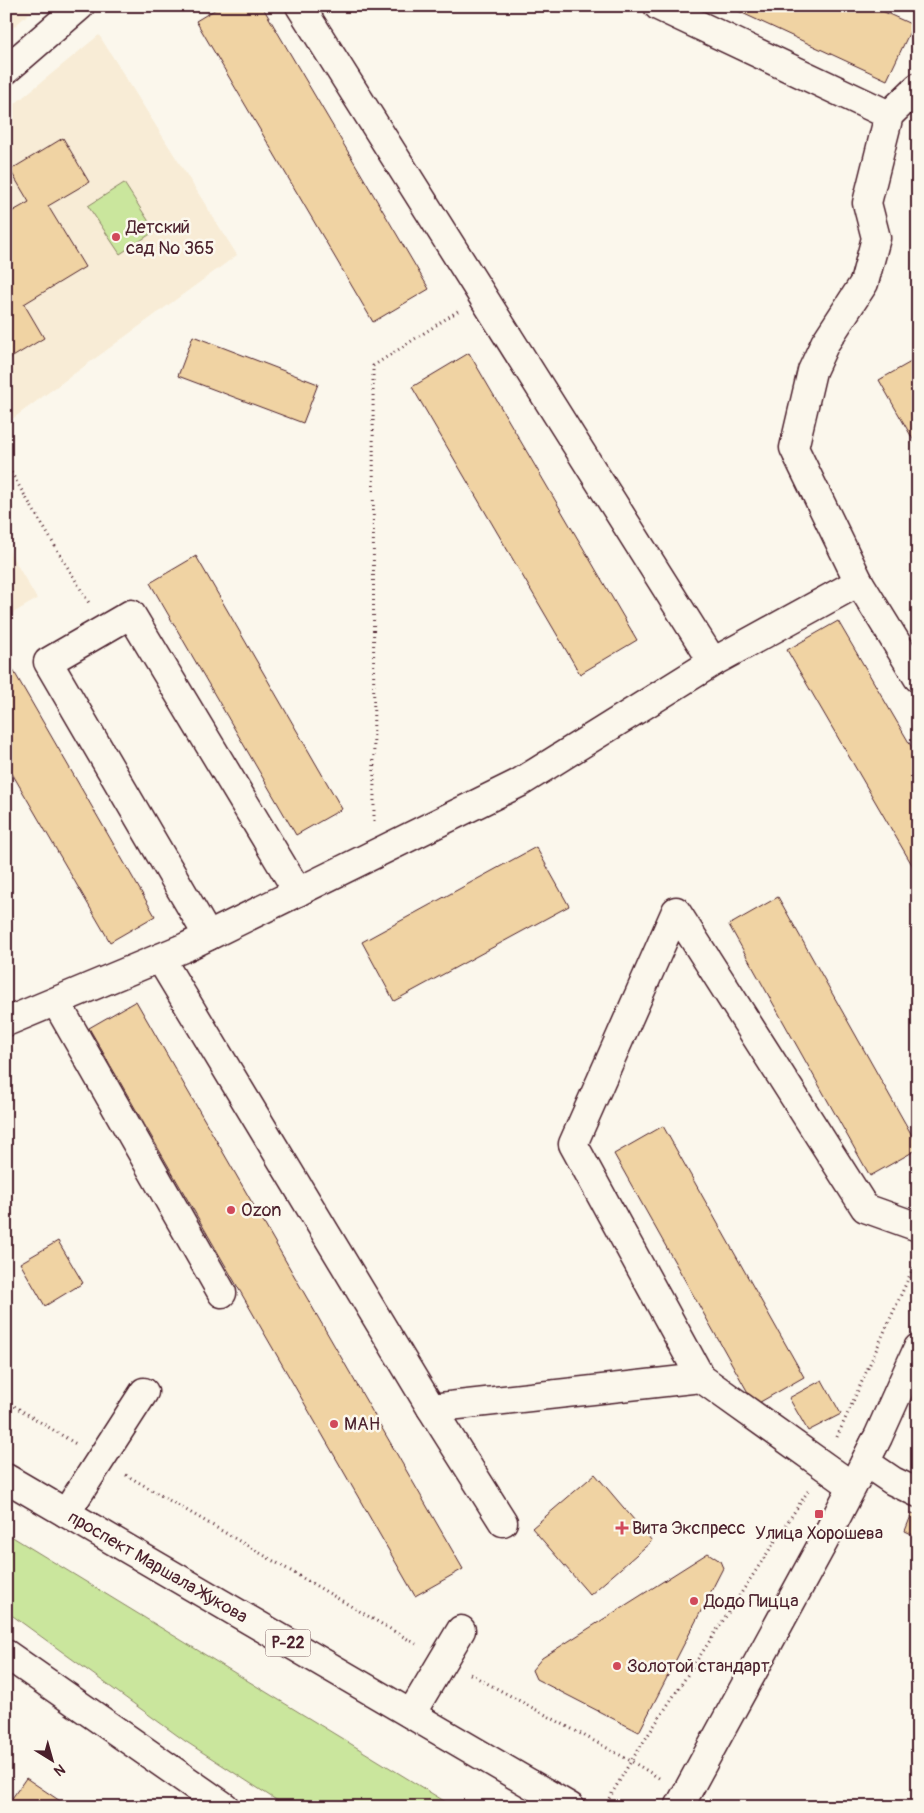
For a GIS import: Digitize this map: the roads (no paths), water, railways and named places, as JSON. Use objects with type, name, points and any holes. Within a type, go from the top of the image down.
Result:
[{"type":"main road","points":[[6,70],[80,6]]},
{"type":"main road","points":[[300,6],[713,662]]},
{"type":"main road","points":[[658,6],[889,115]]},
{"type":"main road","points":[[918,87],[889,115],[867,203],[876,238],[864,283],[825,343],[812,371],[794,448],[859,582],[918,678]]},
{"type":"main road","points":[[6,1022],[208,936],[519,783],[713,662],[859,582]]},
{"type":"main road","points":[[208,936],[48,662],[131,614],[298,892]]},
{"type":"main road","points":[[852,1486],[701,1378],[573,1144],[676,911],[865,1208],[918,1228]]},
{"type":"main road","points":[[160,958],[431,1408],[503,1522]]},
{"type":"main road","points":[[56,1002],[222,1293]]},
{"type":"main road","points":[[918,1348],[865,1462],[892,1481],[918,1492]]},
{"type":"main road","points":[[431,1408],[701,1378]]},
{"type":"main road","points":[[66,1513],[144,1392]]},
{"type":"main road","points":[[682,1801],[824,1541],[878,1437]]},
{"type":"main road","name":"проспект Маршала Жукова","points":[[6,1478],[570,1807]]},
{"type":"main road","points":[[411,1714],[461,1630]]},
{"type":"main road","points":[[6,1654],[225,1807]]},
{"type":"place","name":"Детский сад № 365","points":[[116,237]]},
{"type":"place","name":"Ozon","points":[[231,1210]]},
{"type":"place","name":"МАН","points":[[334,1424]]},
{"type":"place","name":"Улица Хорошева","points":[[819,1514]]},
{"type":"place","name":"Вита Экспресс","points":[[622,1528]]},
{"type":"place","name":"Додо Пицца","points":[[694,1601]]},
{"type":"place","name":"Золотой стандарт","points":[[617,1666]]}]
